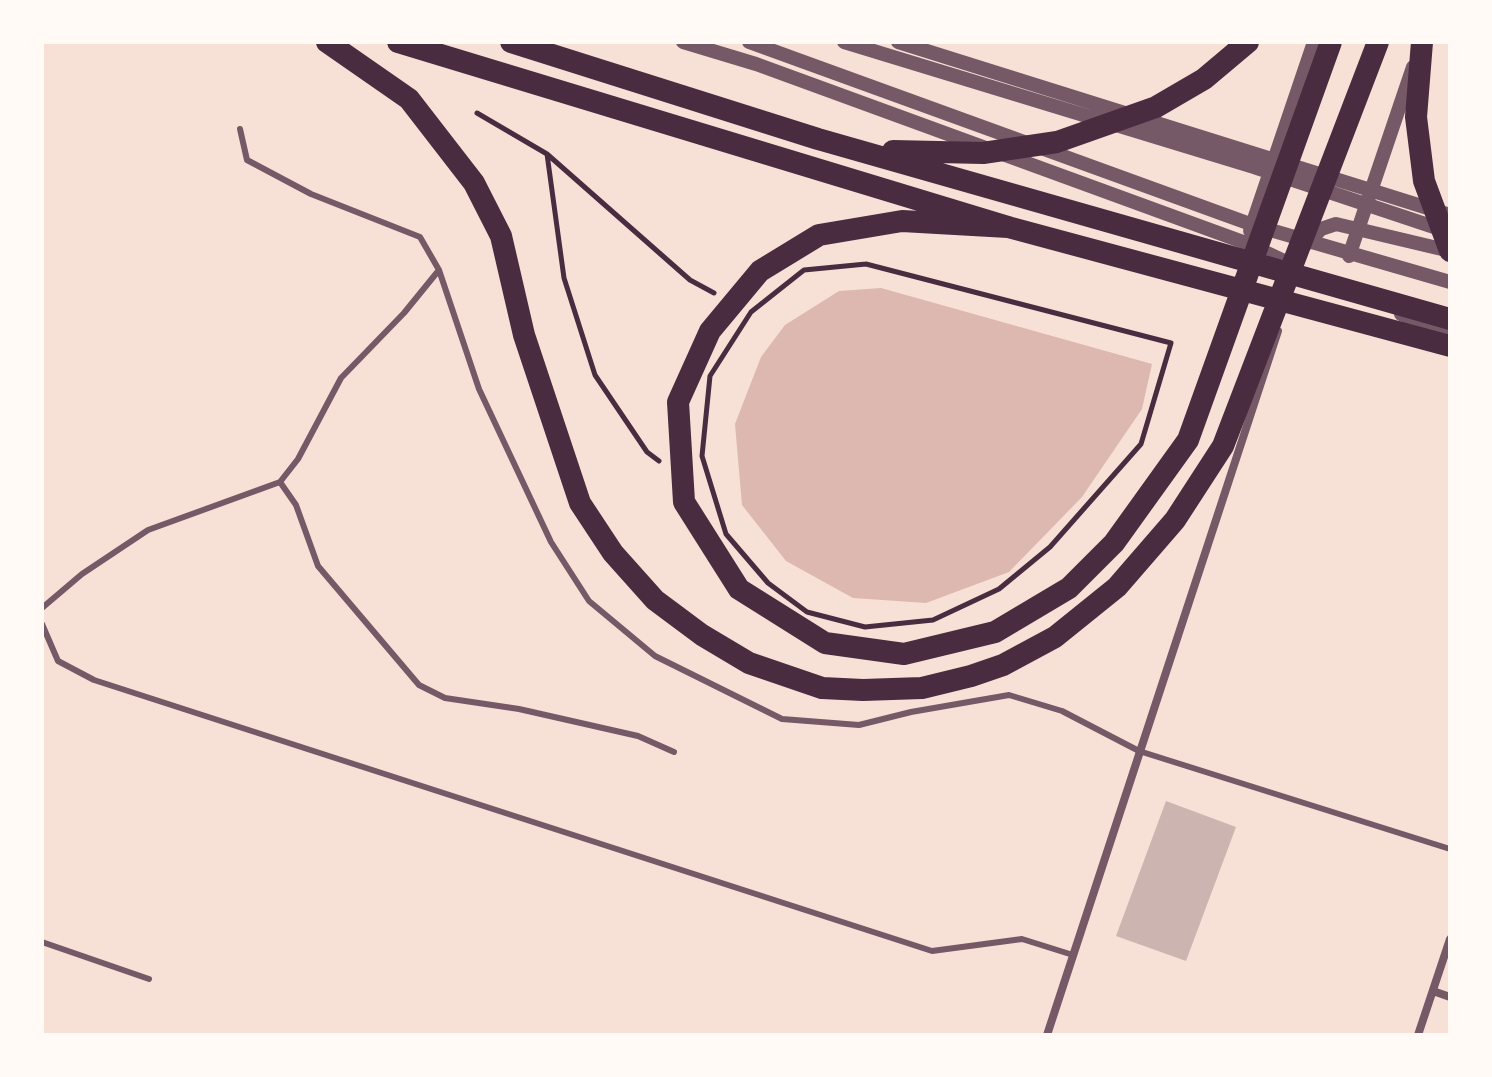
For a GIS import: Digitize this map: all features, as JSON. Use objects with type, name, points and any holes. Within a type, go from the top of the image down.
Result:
[{"type":"highway","points":[[327,42],[409,99],[474,183],[501,236],[524,335],[580,503],[613,553],[655,600],[702,635],[749,663],[822,688],[863,690],[922,688],[971,676],[1003,665],[1055,637],[1117,587],[1175,520],[1223,446],[1378,42]]},
{"type":"highway","points":[[398,42],[1008,227],[1450,346]]},
{"type":"highway","points":[[511,42],[818,139],[1450,319]]},
{"type":"highway","points":[[818,139],[915,153],[983,153],[1057,142],[1156,107],[1204,79],[1248,42]]},
{"type":"highway","points":[[1008,227],[902,221],[819,235],[760,271],[710,331],[678,402],[684,502],[739,589],[825,643],[904,654],[995,632],[1069,588],[1114,543],[1188,440],[1331,42]]},
{"type":"highway","points":[[1422,42],[1416,117],[1424,181],[1450,251]]},
{"type":"street","points":[[683,42],[756,64],[1246,243],[1450,336]]},
{"type":"street","points":[[749,42],[1253,225],[1349,256],[1450,282]]},
{"type":"street","points":[[844,42],[1274,167]]},
{"type":"street","points":[[898,42],[1368,197],[1450,215]]},
{"type":"street","points":[[1246,243],[1314,42]]},
{"type":"street","points":[[1349,256],[1422,42]]},
{"type":"street","points":[[1368,197],[1450,233]]},
{"type":"street","points":[[1047,1035],[1308,243],[1329,225],[1359,228],[1450,251]]},
{"type":"street","points":[[1418,1035],[1450,939]]},
{"type":"street","points":[[1433,991],[1450,997]]},
{"type":"lane","points":[[240,129],[247,160],[311,194],[420,237],[439,270],[479,389],[551,542],[589,601],[655,656],[782,719],[859,725],[911,712],[1009,695],[1062,711],[1139,751],[1450,849]]},
{"type":"lane","points":[[42,608],[82,574],[148,530],[280,482],[298,459],[341,378],[404,313],[439,270]]},
{"type":"lane","points":[[280,482],[296,505],[318,566],[419,685],[445,698],[519,709],[638,736],[674,752]]},
{"type":"lane","points":[[42,624],[58,661],[94,680],[932,951],[1022,939],[1073,955]]},
{"type":"lane","points":[[42,942],[149,979]]},
{"type":"path","points":[[477,113],[547,154],[690,280],[726,299]]},
{"type":"path","points":[[547,154],[564,278],[595,375],[647,452],[669,468]]},
{"type":"path","points":[[866,264],[1171,343],[1141,444],[1050,547],[999,589],[933,620],[865,627],[807,612],[768,583],[726,534],[713,501],[702,456],[710,376],[751,312],[804,270],[866,264]]},
{"type":"path","points":[[739,306],[751,312]]},
{"type":"path","points":[[702,493],[713,501]]},
{"type":"shaded area","points":[[881,288],[1152,364],[1142,409],[1082,497],[1009,572],[926,603],[853,598],[786,561],[742,505],[735,424],[761,357],[785,325],[839,291]]},
{"type":"building","points":[[1166,801],[1236,827],[1186,961],[1116,936]]}]
